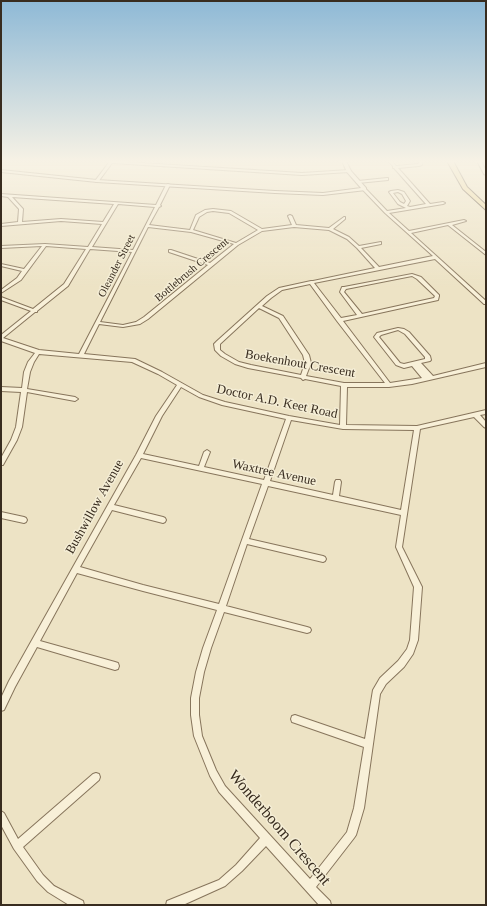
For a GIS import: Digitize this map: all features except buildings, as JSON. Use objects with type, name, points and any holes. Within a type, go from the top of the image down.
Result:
[{"type":"street","points":[[16,203],[21,209],[20,223]]},
{"type":"street","points":[[1,338],[66,285],[117,203]]},
{"type":"street","points":[[121,203],[159,206]]},
{"type":"street","points":[[378,203],[485,302]]},
{"type":"street","points":[[400,203],[408,206]]},
{"type":"street","points":[[386,212],[408,206],[439,203]]},
{"type":"street","name":"Oleander Street","points":[[81,355],[99,323],[147,226],[159,206]]},
{"type":"street","points":[[191,231],[197,216],[203,212],[213,210],[230,212],[261,230]]},
{"type":"street","points":[[290,216],[294,226]]},
{"type":"street","points":[[330,229],[344,218]]},
{"type":"street","points":[[1,226],[61,220],[104,223]]},
{"type":"street","points":[[408,232],[464,221]]},
{"type":"street","points":[[449,224],[486,254]]},
{"type":"street","points":[[147,226],[191,231],[237,244]]},
{"type":"street","name":"Bottlebrush Crescent","points":[[99,323],[123,326],[138,323],[154,313],[237,244],[261,230],[294,226],[330,229],[348,238],[378,269]]},
{"type":"street","points":[[358,247],[380,243]]},
{"type":"street","points":[[1,292],[20,279],[45,245]]},
{"type":"street","points":[[1,247],[45,245],[134,251]]},
{"type":"street","points":[[170,251],[211,265]]},
{"type":"street","name":"Boekenhout Crescent","points":[[436,258],[281,289],[269,297],[219,342],[217,344],[218,350],[223,355],[237,363],[250,367],[344,386],[389,385],[429,378],[486,365]]},
{"type":"street","points":[[1,265],[26,271]]},
{"type":"street","points":[[339,320],[432,300],[436,299],[437,296],[419,278],[412,275],[344,288],[342,292],[360,315]]},
{"type":"street","points":[[311,282],[389,385]]},
{"type":"street","points":[[1,298],[35,311]]},
{"type":"street","points":[[259,306],[281,317],[306,355],[308,362],[303,378]]},
{"type":"street","points":[[398,329],[404,330],[428,358],[427,360],[416,363],[403,366],[399,365],[377,338],[377,335],[398,329]]},
{"type":"street","name":"Doctor A.D. Keet Road","points":[[1,338],[38,352],[133,360],[201,396],[224,404],[289,418],[343,427],[417,428],[486,412]]},
{"type":"street","points":[[1,463],[14,440],[19,427],[24,390],[31,362],[38,352]]},
{"type":"street","points":[[416,363],[429,378]]},
{"type":"street","name":"Bushwillow Avenue","points":[[1,707],[12,684],[139,455],[159,416],[180,384]]},
{"type":"street","points":[[343,427],[344,386]]},
{"type":"street","points":[[1,389],[24,390],[74,399]]},
{"type":"street","points":[[476,415],[486,426]]},
{"type":"street","name":"Wonderboom Crescent","points":[[289,418],[200,672],[195,698],[198,736],[213,773],[222,789],[326,905]]},
{"type":"street","points":[[310,887],[351,835],[359,808],[376,693],[378,687],[401,664],[410,651],[414,640],[418,587],[399,547],[417,428]]},
{"type":"street","points":[[201,468],[207,452]]},
{"type":"street","name":"Waxtree Avenue","points":[[139,455],[404,513]]},
{"type":"street","points":[[336,498],[338,482]]},
{"type":"street","points":[[110,507],[163,520]]},
{"type":"street","points":[[1,515],[24,520]]},
{"type":"street","points":[[246,541],[323,559]]},
{"type":"street","points":[[75,569],[307,630]]},
{"type":"street","points":[[35,643],[115,666]]},
{"type":"street","points":[[295,719],[368,744]]},
{"type":"street","points":[[17,846],[96,777]]},
{"type":"street","points":[[1,816],[17,846],[40,878],[51,889],[79,905]]},
{"type":"street","points":[[171,905],[222,883],[239,868],[266,839]]}]
